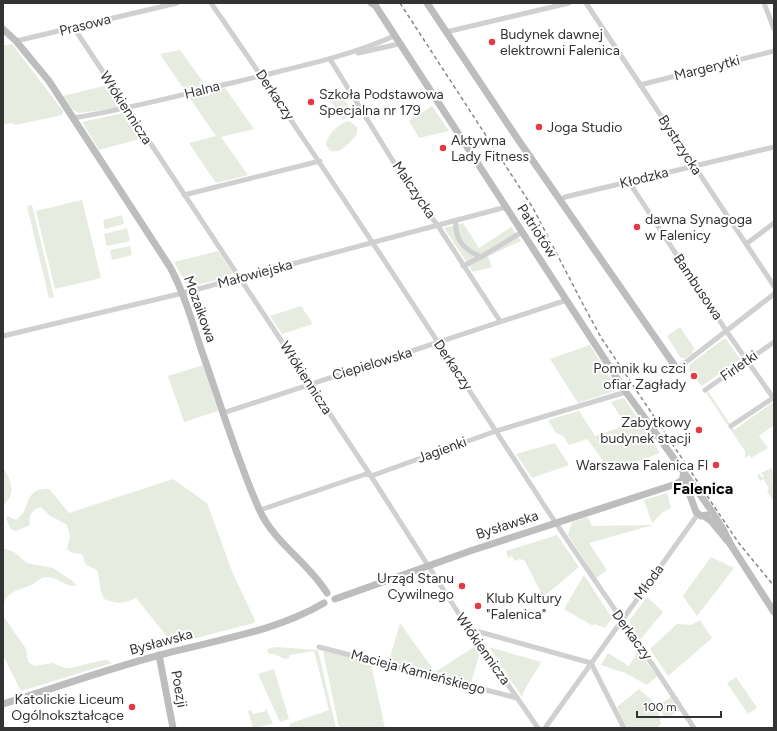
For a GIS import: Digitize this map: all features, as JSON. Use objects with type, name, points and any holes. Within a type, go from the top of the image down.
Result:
[{"type":"street","name":"Prasowa","points":[[16,41],[177,3]]},
{"type":"street","name":"Derkaczy","points":[[211,3],[320,161],[556,523],[621,620],[646,654],[694,728]]},
{"type":"street","points":[[427,3],[515,135],[677,369],[727,332],[774,294]]},
{"type":"street","points":[[446,32],[569,3]]},
{"type":"street","name":"Bystrzycka","points":[[586,3],[774,286]]},
{"type":"street","points":[[764,3],[774,29]]},
{"type":"street","name":"Patriotów","points":[[374,4],[626,392],[682,470],[694,506],[701,515]]},
{"type":"street","name":"Włókiennicza","points":[[74,28],[310,383],[469,628],[537,727]]},
{"type":"street","name":"Mozaikowa","points":[[3,29],[16,41],[49,81],[170,267],[183,293],[223,413],[260,510],[271,529],[320,582],[327,593]]},
{"type":"street","name":"Halna","points":[[330,59],[394,36]]},
{"type":"street","name":"Halna","points":[[73,118],[126,108],[399,44]]},
{"type":"street","name":"Margerytki","points":[[640,85],[774,51]]},
{"type":"street","name":"Malczycka","points":[[330,59],[409,187],[438,226],[500,321]]},
{"type":"street","name":"Kłodzka","points":[[561,200],[774,147]]},
{"type":"street","points":[[184,195],[320,161]]},
{"type":"street","name":"Bambusowa","points":[[629,182],[727,332],[774,398]]},
{"type":"street","name":"Małowiejska","points":[[3,336],[183,293],[506,207]]},
{"type":"street","points":[[456,221],[455,230],[460,243],[467,250],[481,257]]},
{"type":"street","points":[[746,244],[774,223]]},
{"type":"street","points":[[463,266],[522,232]]},
{"type":"street","name":"Ciepielowska","points":[[223,413],[310,383],[439,343],[500,321],[567,300]]},
{"type":"street","name":"Firletki","points":[[705,390],[774,342]]},
{"type":"street","name":"Jagienki","points":[[260,510],[366,474],[371,476],[496,431],[626,392]]},
{"type":"street","points":[[731,426],[774,398]]},
{"type":"street","name":"Patriotów","points":[[686,479],[711,510]]},
{"type":"street","name":"Bysławska","points":[[335,599],[686,479]]},
{"type":"street","points":[[694,506],[702,499]]},
{"type":"street","points":[[701,515],[711,510],[731,545],[774,612]]},
{"type":"street","points":[[701,515],[710,520],[731,545]]},
{"type":"street","name":"Młoda","points":[[545,728],[621,620],[701,515]]},
{"type":"street","points":[[327,593],[332,593],[335,599],[334,602],[330,604],[324,603],[323,598],[327,593]]},
{"type":"street","name":"Bysławska","points":[[3,704],[159,655],[269,627],[302,615],[324,603]]},
{"type":"street","points":[[469,628],[591,663],[624,728]]},
{"type":"street","name":"Macieja Kamieńskiego","points":[[319,647],[517,698]]},
{"type":"street","name":"Poezji","points":[[159,655],[173,728]]},
{"type":"street","points":[[530,728],[537,727]]},
{"type":"shaded area","points":[[12,44],[63,111],[62,115],[16,125],[11,123],[3,125],[3,46]]},
{"type":"shaded area","points":[[180,50],[206,86],[188,90],[183,88],[160,54]]},
{"type":"shaded area","points":[[108,85],[117,100],[117,108],[79,113],[73,110],[63,96]]},
{"type":"shaded area","points":[[225,88],[254,129],[221,137],[248,175],[216,183],[189,143],[216,136],[189,97]]},
{"type":"shaded area","points":[[340,93],[353,113],[343,120],[330,100]]},
{"type":"shaded area","points":[[432,106],[449,131],[419,138],[409,121]]},
{"type":"shaded area","points":[[123,113],[127,114],[143,138],[99,150],[82,122]]},
{"type":"shaded area","points":[[349,121],[357,127],[357,134],[342,149],[333,151],[329,149],[326,144],[331,133],[338,126]]},
{"type":"shaded area","points":[[82,200],[101,278],[55,289],[36,211]]},
{"type":"shaded area","points":[[32,205],[54,297],[49,298],[27,206]]},
{"type":"shaded area","points":[[122,215],[124,224],[105,229],[103,220]]},
{"type":"shaded area","points":[[463,223],[479,248],[511,227],[521,241],[488,256],[492,267],[473,272],[444,228]]},
{"type":"shaded area","points":[[127,228],[130,241],[107,246],[104,234]]},
{"type":"shaded area","points":[[130,246],[132,255],[112,260],[110,250]]},
{"type":"shaded area","points":[[218,251],[233,273],[226,278],[192,286],[186,284],[174,262]]},
{"type":"shaded area","points":[[301,306],[313,324],[282,334],[270,316]]},
{"type":"shaded area","points":[[680,327],[695,349],[692,350],[693,353],[684,359],[680,357],[667,336]]},
{"type":"shaded area","points":[[725,338],[740,359],[702,386],[691,375],[689,365]]},
{"type":"shaded area","points":[[590,345],[617,389],[615,391],[578,403],[550,359]]},
{"type":"shaded area","points":[[203,365],[218,411],[184,422],[168,376]]},
{"type":"shaded area","points":[[708,391],[734,430],[772,403],[774,406],[774,425],[759,436],[768,448],[751,458],[749,455],[745,458],[745,451],[706,393]]},
{"type":"shaded area","points":[[624,398],[660,453],[611,471],[587,439],[569,445],[563,436],[556,433],[548,420],[579,411],[595,436],[626,425],[611,402]]},
{"type":"shaded area","points":[[555,443],[569,465],[532,478],[516,454]]},
{"type":"shaded area","points":[[3,468],[9,478],[11,493],[10,497],[3,505]]},
{"type":"shaded area","points":[[771,468],[774,472],[774,479],[772,480],[774,482],[774,503],[767,491],[769,488],[763,479],[760,481],[757,475],[759,474],[762,478],[764,476],[761,473]]},
{"type":"shaded area","points":[[173,479],[207,503],[233,574],[255,620],[254,623],[173,644],[136,598],[120,603],[104,599],[97,570],[86,565],[82,554],[72,553],[67,549],[70,536],[67,525],[49,515],[41,507],[32,513],[30,524],[28,526],[16,531],[11,529],[6,519],[7,516],[16,520],[25,510],[31,495],[41,490],[49,489],[69,513]]},
{"type":"shaded area","points":[[667,493],[671,508],[663,512],[652,523],[644,500]]},
{"type":"shaded area","points":[[588,517],[592,526],[653,525],[589,543],[607,570],[596,578],[568,535],[572,522]]},
{"type":"shaded area","points":[[557,535],[579,567],[543,597],[525,561],[520,559],[514,561],[512,556],[508,558],[506,551]]},
{"type":"shaded area","points":[[3,548],[14,552],[27,563],[53,568],[74,582],[76,586],[68,585],[51,577],[44,577],[33,584],[10,594],[3,606]]},
{"type":"shaded area","points":[[711,557],[734,568],[697,616],[683,596]]},
{"type":"shaded area","points":[[584,575],[612,618],[605,628],[594,624],[593,626],[564,609]]},
{"type":"shaded area","points":[[647,597],[663,612],[640,640],[629,621]]},
{"type":"shaded area","points":[[3,611],[4,617],[26,649],[28,662],[34,666],[53,663],[65,668],[70,668],[103,660],[107,660],[112,663],[21,691],[3,655]]},
{"type":"shaded area","points":[[700,620],[712,638],[668,676],[650,649],[677,624],[691,625]]},
{"type":"shaded area","points":[[400,623],[435,672],[476,646],[480,652],[471,683],[389,661]]},
{"type":"shaded area","points":[[276,647],[318,650],[336,728],[290,728],[289,724],[329,710],[314,651],[289,655],[289,658],[284,659],[275,654],[269,654],[267,649]]},
{"type":"shaded area","points":[[489,647],[541,662],[522,697]]},
{"type":"shaded area","points":[[323,651],[370,660],[385,728],[339,728]]},
{"type":"shaded area","points":[[638,651],[657,676],[647,685],[625,673],[601,665],[608,653],[629,666]]},
{"type":"shaded area","points":[[274,669],[289,719],[280,722],[258,674]]},
{"type":"shaded area","points":[[736,677],[757,708],[748,714],[727,683]]},
{"type":"shaded area","points":[[639,689],[656,704],[661,724],[656,728],[627,728],[617,707]]},
{"type":"shaded area","points":[[671,697],[680,710],[666,719],[663,715],[660,704]]},
{"type":"shaded area","points":[[265,706],[273,724],[253,728],[248,711],[251,710],[253,714],[266,711]]},
{"type":"railway","points":[[400,3],[533,208],[602,339],[738,542],[774,586]]},
{"type":"place","name":"Budynek dawnej elektrowni Falenica","points":[[492,42]]},
{"type":"place","name":"Szkoła Podstawowa Specjalna nr 179","points":[[311,102]]},
{"type":"place","name":"Joga Studio","points":[[539,127]]},
{"type":"place","name":"Aktywna Lady Fitness","points":[[443,148]]},
{"type":"place","name":"dawna Synagoga w Falenicy","points":[[637,227]]},
{"type":"place","name":"Pomnik ku czci ofiar Zagłady","points":[[694,376]]},
{"type":"place","name":"Zabytkowy budynek stacji","points":[[699,430]]},
{"type":"place","name":"Warszawa Falenica Fl","points":[[716,465]]},
{"type":"place","name":"Urząd Stanu Cywilnego","points":[[462,586]]},
{"type":"place","name":"Klub Kultury \"Falenica\"","points":[[478,606]]},
{"type":"place","name":"Katolickie Liceum Ogólnokształcące","points":[[132,707]]},
{"type":"district","name":"Falenica","points":[[703,488]]}]
